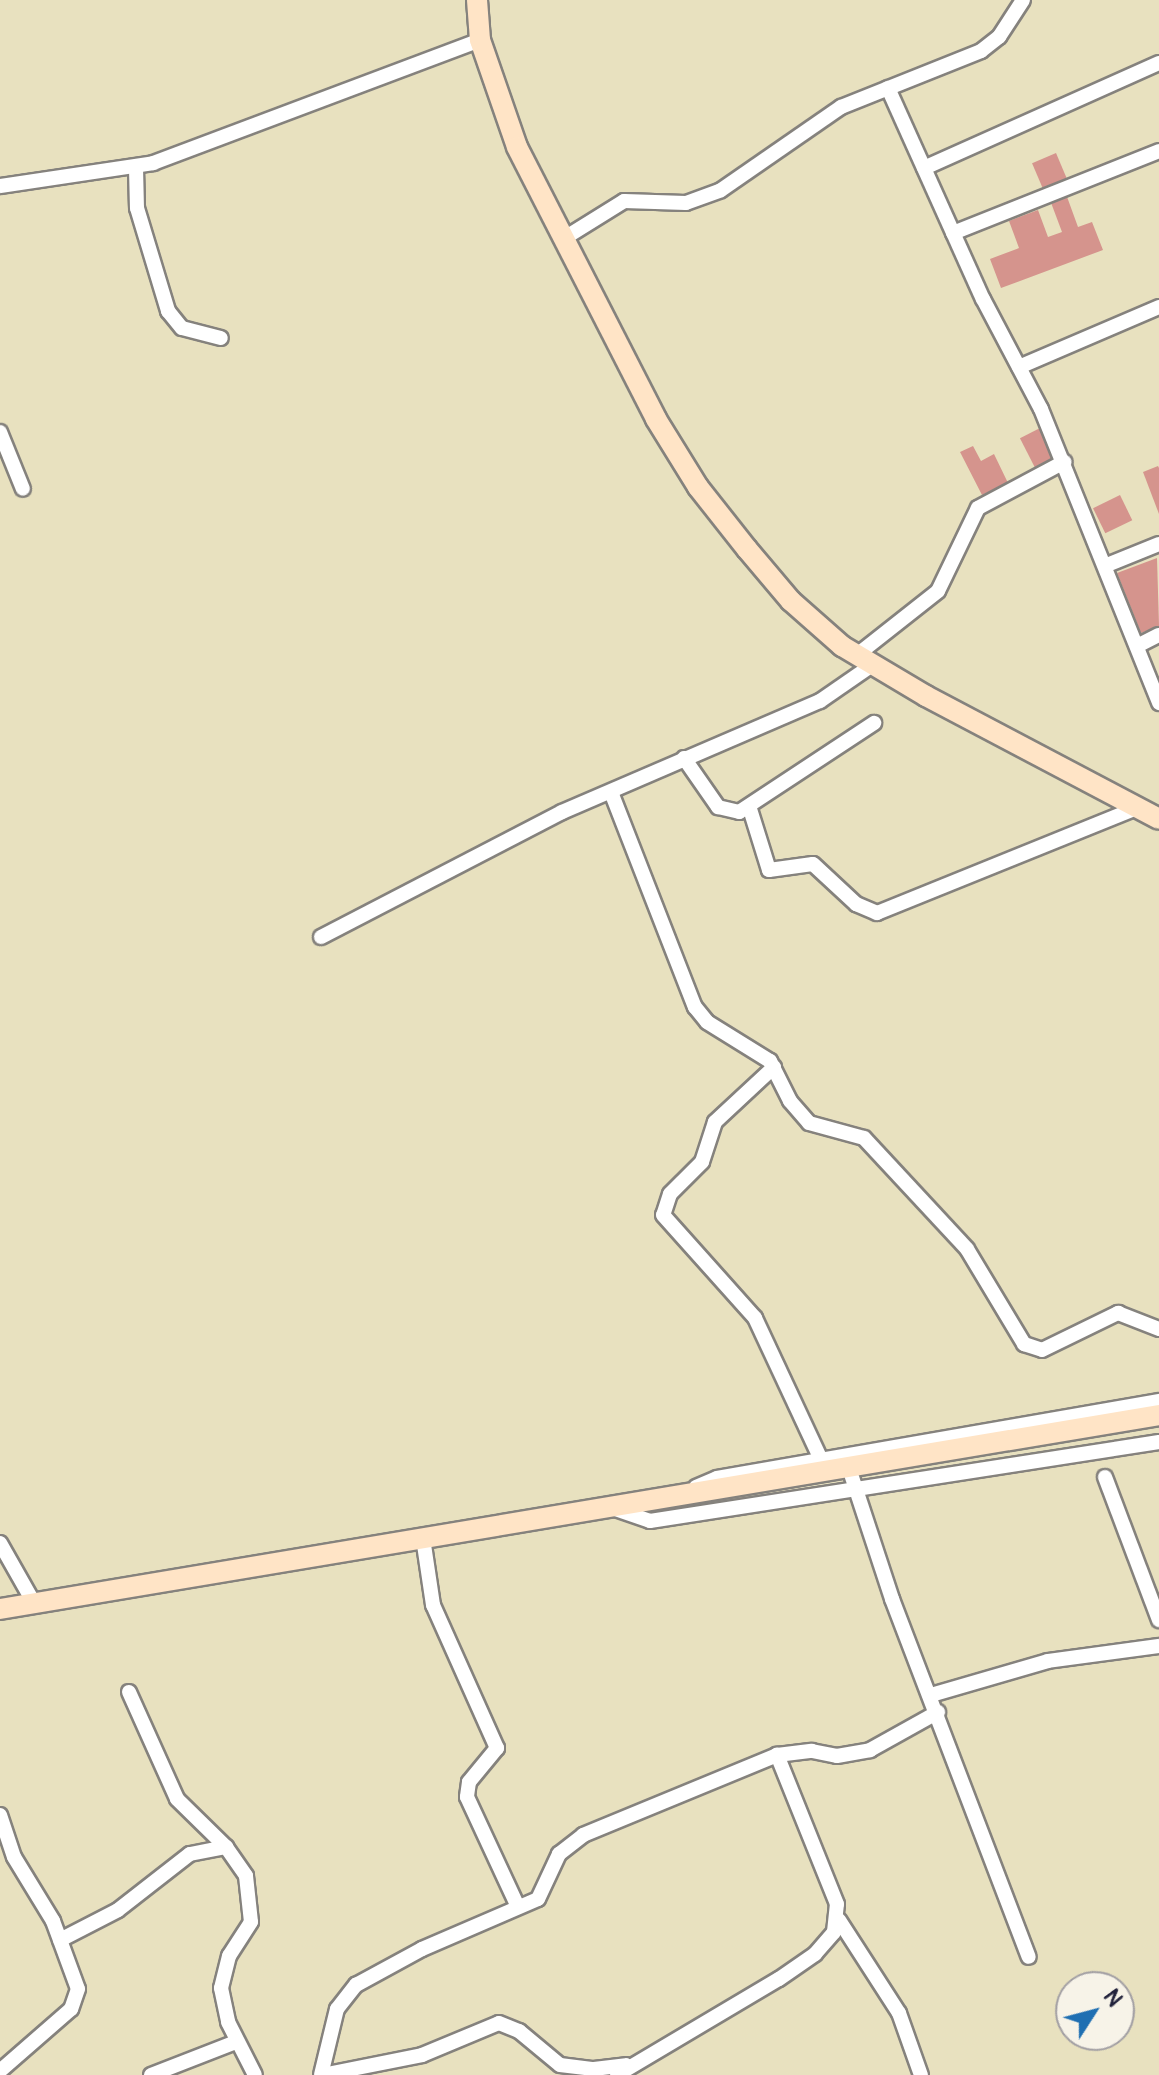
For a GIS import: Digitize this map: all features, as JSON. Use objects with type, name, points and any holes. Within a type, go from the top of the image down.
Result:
[{"type":"main road","points":[[477,0],[480,40],[517,147],[656,419],[698,487],[791,601],[864,660],[1159,819]]},
{"type":"main road","points":[[0,1609],[679,1495],[823,1464],[848,1465],[1159,1415]]},
{"type":"street","points":[[563,239],[624,201],[686,203],[721,190],[821,118],[981,51],[999,37],[1023,0]]},
{"type":"street","points":[[0,186],[136,168],[480,40]]},
{"type":"street","points":[[924,168],[1159,63]]},
{"type":"street","points":[[888,88],[953,233],[1064,462],[1139,645],[1159,703]]},
{"type":"street","points":[[953,233],[1159,151]]},
{"type":"street","points":[[136,168],[137,208],[168,311],[182,328],[221,338]]},
{"type":"street","points":[[1019,367],[1159,307]]},
{"type":"street","points":[[0,432],[23,489]]},
{"type":"street","points":[[321,937],[550,818],[820,701],[938,591],[978,508],[1064,462]]},
{"type":"street","points":[[1107,565],[1159,544]]},
{"type":"street","points":[[1139,645],[1159,635]]},
{"type":"street","points":[[684,758],[718,807],[750,809],[874,723]]},
{"type":"street","points":[[611,792],[695,1007],[715,1029],[774,1067],[790,1101],[809,1123],[864,1138],[967,1249],[1031,1349],[1061,1342],[1118,1313],[1159,1329]]},
{"type":"street","points":[[750,809],[769,870],[813,864],[856,904],[877,913],[1139,807]]},
{"type":"street","points":[[774,1067],[715,1122],[702,1162],[670,1194],[663,1215],[755,1318],[823,1464],[1159,1401]]},
{"type":"street","points":[[609,1507],[650,1521],[1159,1442]]},
{"type":"street","points":[[848,1465],[854,1489],[1029,1957]]},
{"type":"street","points":[[1105,1477],[1159,1620]]},
{"type":"street","points":[[423,1538],[433,1605],[497,1748],[469,1782],[467,1797],[518,1907]]},
{"type":"street","points":[[0,1543],[34,1603]]},
{"type":"street","points":[[931,1695],[1048,1661],[1159,1646]]},
{"type":"street","points":[[129,1692],[177,1799],[226,1847],[246,1876],[253,1909],[223,1972],[223,1996],[236,2042],[255,2075]]},
{"type":"street","points":[[638,2062],[594,2069],[560,2065],[519,2031],[499,2023],[422,2055],[322,2075],[337,2009],[356,1985],[422,1949],[538,1899],[559,1854],[583,1835],[777,1755],[795,1751],[837,1756],[870,1750],[938,1712]]},
{"type":"street","points":[[777,1755],[839,1920],[899,2013],[921,2075]]},
{"type":"street","points":[[0,1815],[14,1857],[60,1940],[77,2000],[0,2071]]},
{"type":"street","points":[[60,1940],[118,1910],[190,1854],[226,1847]]},
{"type":"street","points":[[617,2075],[815,1954],[839,1920]]},
{"type":"street","points":[[151,2075],[236,2042]]},
{"type":"building","points":[[1056,153],[1069,183],[1045,194],[1032,163]]},
{"type":"building","points":[[1066,194],[1078,227],[1092,222],[1103,250],[1001,288],[990,259],[1019,248],[1009,221],[1038,210],[1048,237],[1062,232],[1050,200]]},
{"type":"building","points":[[1044,426],[1060,458],[1036,470],[1020,438]]},
{"type":"building","points":[[973,446],[981,461],[994,454],[1008,483],[982,495],[960,452]]},
{"type":"building","points":[[1159,468],[1159,514],[1143,472]]},
{"type":"building","points":[[1120,495],[1132,520],[1105,533],[1093,508]]},
{"type":"building","points":[[1157,558],[1159,626],[1141,633],[1117,573]]}]
